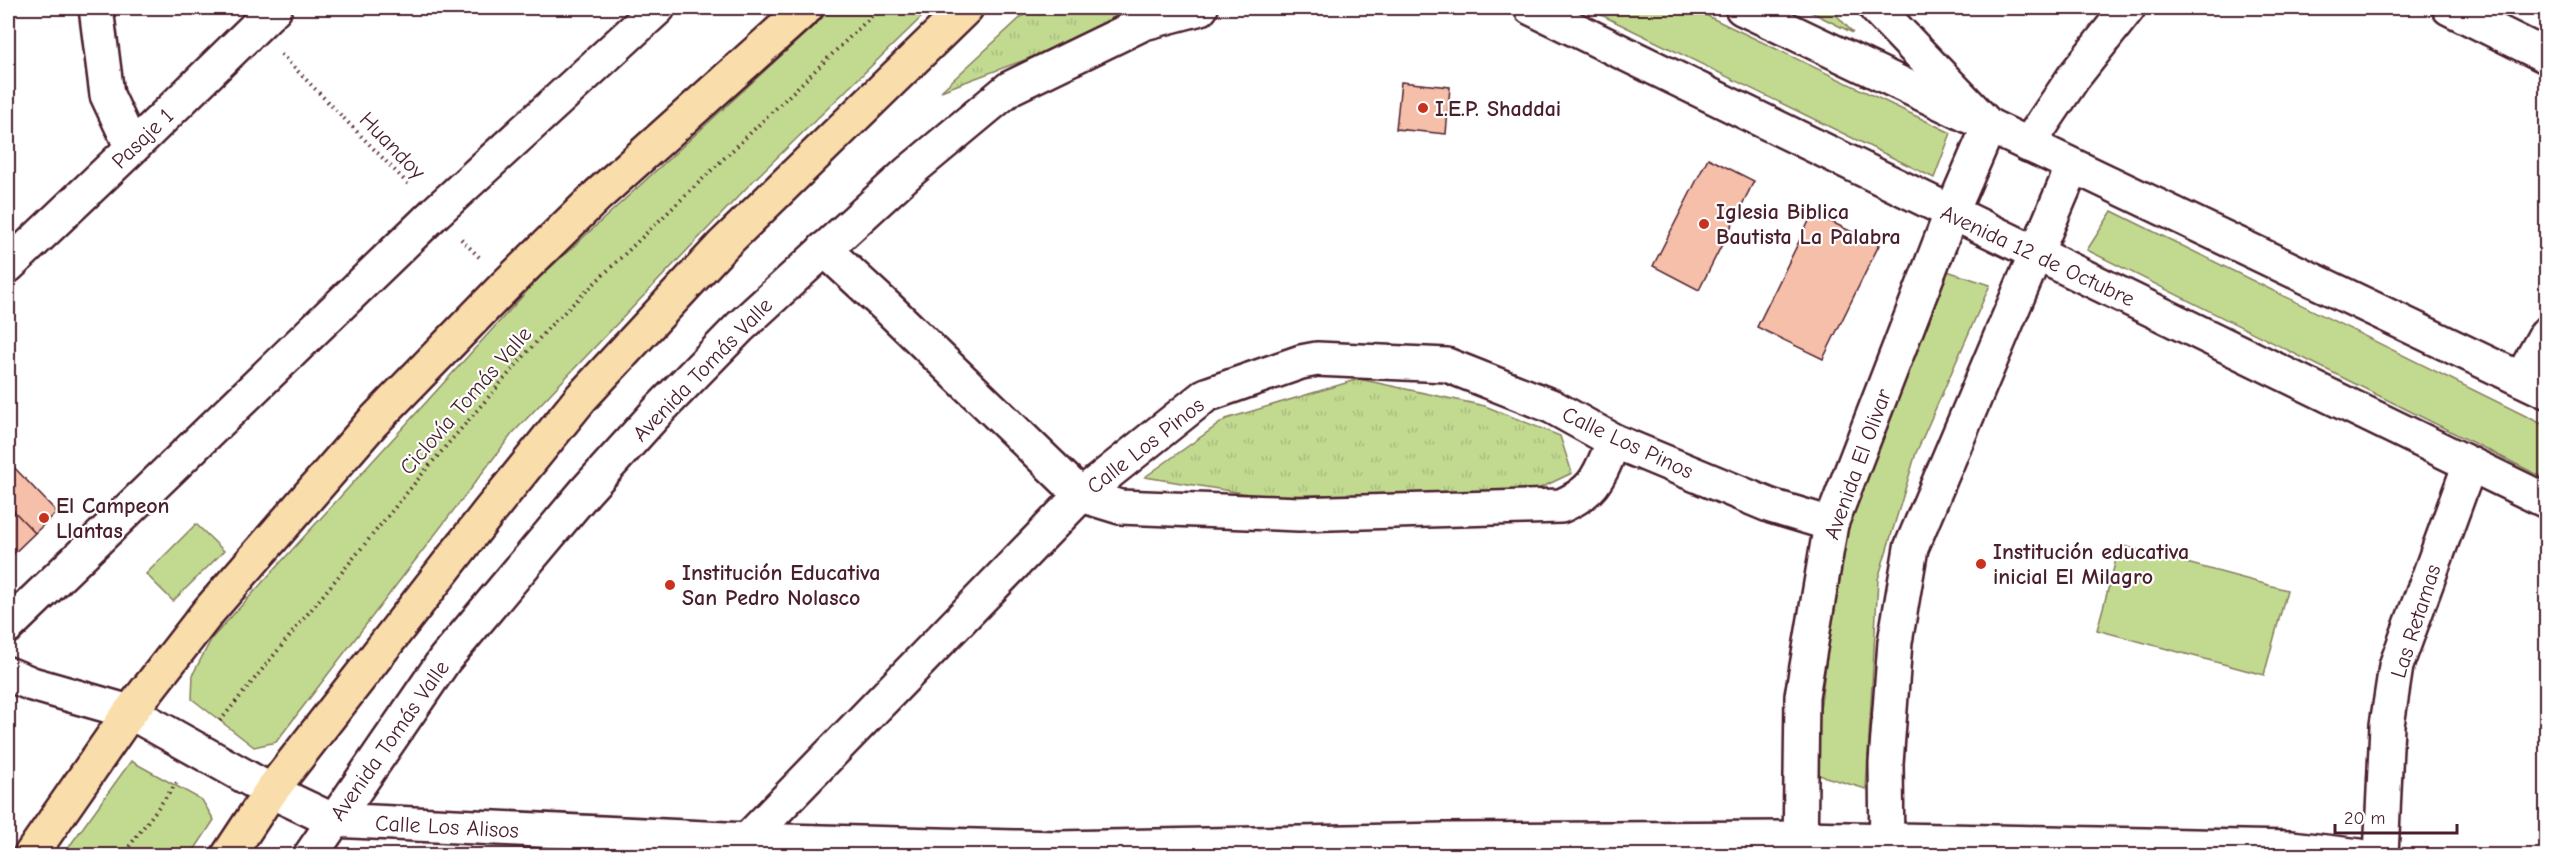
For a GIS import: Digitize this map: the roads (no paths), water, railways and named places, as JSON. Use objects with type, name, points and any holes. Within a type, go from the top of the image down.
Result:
[{"type":"main road","points":[[30,855],[130,712],[208,612],[372,423],[506,285],[598,195],[806,8]]},
{"type":"main road","points":[[228,855],[271,791],[581,398],[723,245],[966,8]]},
{"type":"street","points":[[96,8],[107,94],[132,148]]},
{"type":"street","points":[[8,626],[436,212],[658,8]]},
{"type":"street","name":"Avenida Tomás Valle","points":[[310,855],[445,659],[585,492],[659,410],[740,327],[909,172],[1010,88],[1144,23],[1201,8]]},
{"type":"street","name":"Avenida 12 de Octubre","points":[[1531,8],[1951,214],[2035,252],[2547,501]]},
{"type":"street","points":[[1742,8],[2534,385],[2547,334]]},
{"type":"street","points":[[1876,8],[1989,126]]},
{"type":"street","points":[[2028,145],[2073,78],[2128,8]]},
{"type":"street","points":[[2449,8],[2547,56]]},
{"type":"street","name":"Pasaje 1","points":[[8,266],[132,148],[261,14]]},
{"type":"street","name":"Avenida El Olivar","points":[[1800,847],[1802,696],[1831,524],[1951,214],[1989,126]]},
{"type":"street","points":[[1887,847],[1886,763],[1895,642],[1911,548],[2073,166]]},
{"type":"street","points":[[824,249],[890,309],[1081,495],[1120,507],[1299,514],[1561,506],[1580,497],[1596,481],[1614,441]]},
{"type":"street","name":"Calle Los Pinos","points":[[747,840],[1081,495],[1206,395],[1301,362],[1317,359],[1447,365],[1551,406],[1614,441],[1771,506],[1831,524]]},
{"type":"street","name":"Las Retamas","points":[[2381,855],[2387,725],[2396,666],[2469,464]]},
{"type":"street","name":"Calle Los Alisos","points":[[8,674],[32,684],[130,712],[271,791],[332,820],[1059,852],[1887,847],[2291,848],[2360,855]]},
{"type":"place","name":"I.E.P. Shaddai","points":[[1423,108]]},
{"type":"place","name":"Iglesia Biblica Bautista La Palabra","points":[[1704,224]]},
{"type":"place","name":"El Campeon Llantas","points":[[44,518]]},
{"type":"place","name":"Institución educativa inicial El Milagro","points":[[1981,564]]},
{"type":"place","name":"Institución Educativa San Pedro Nolasco","points":[[670,585]]}]
